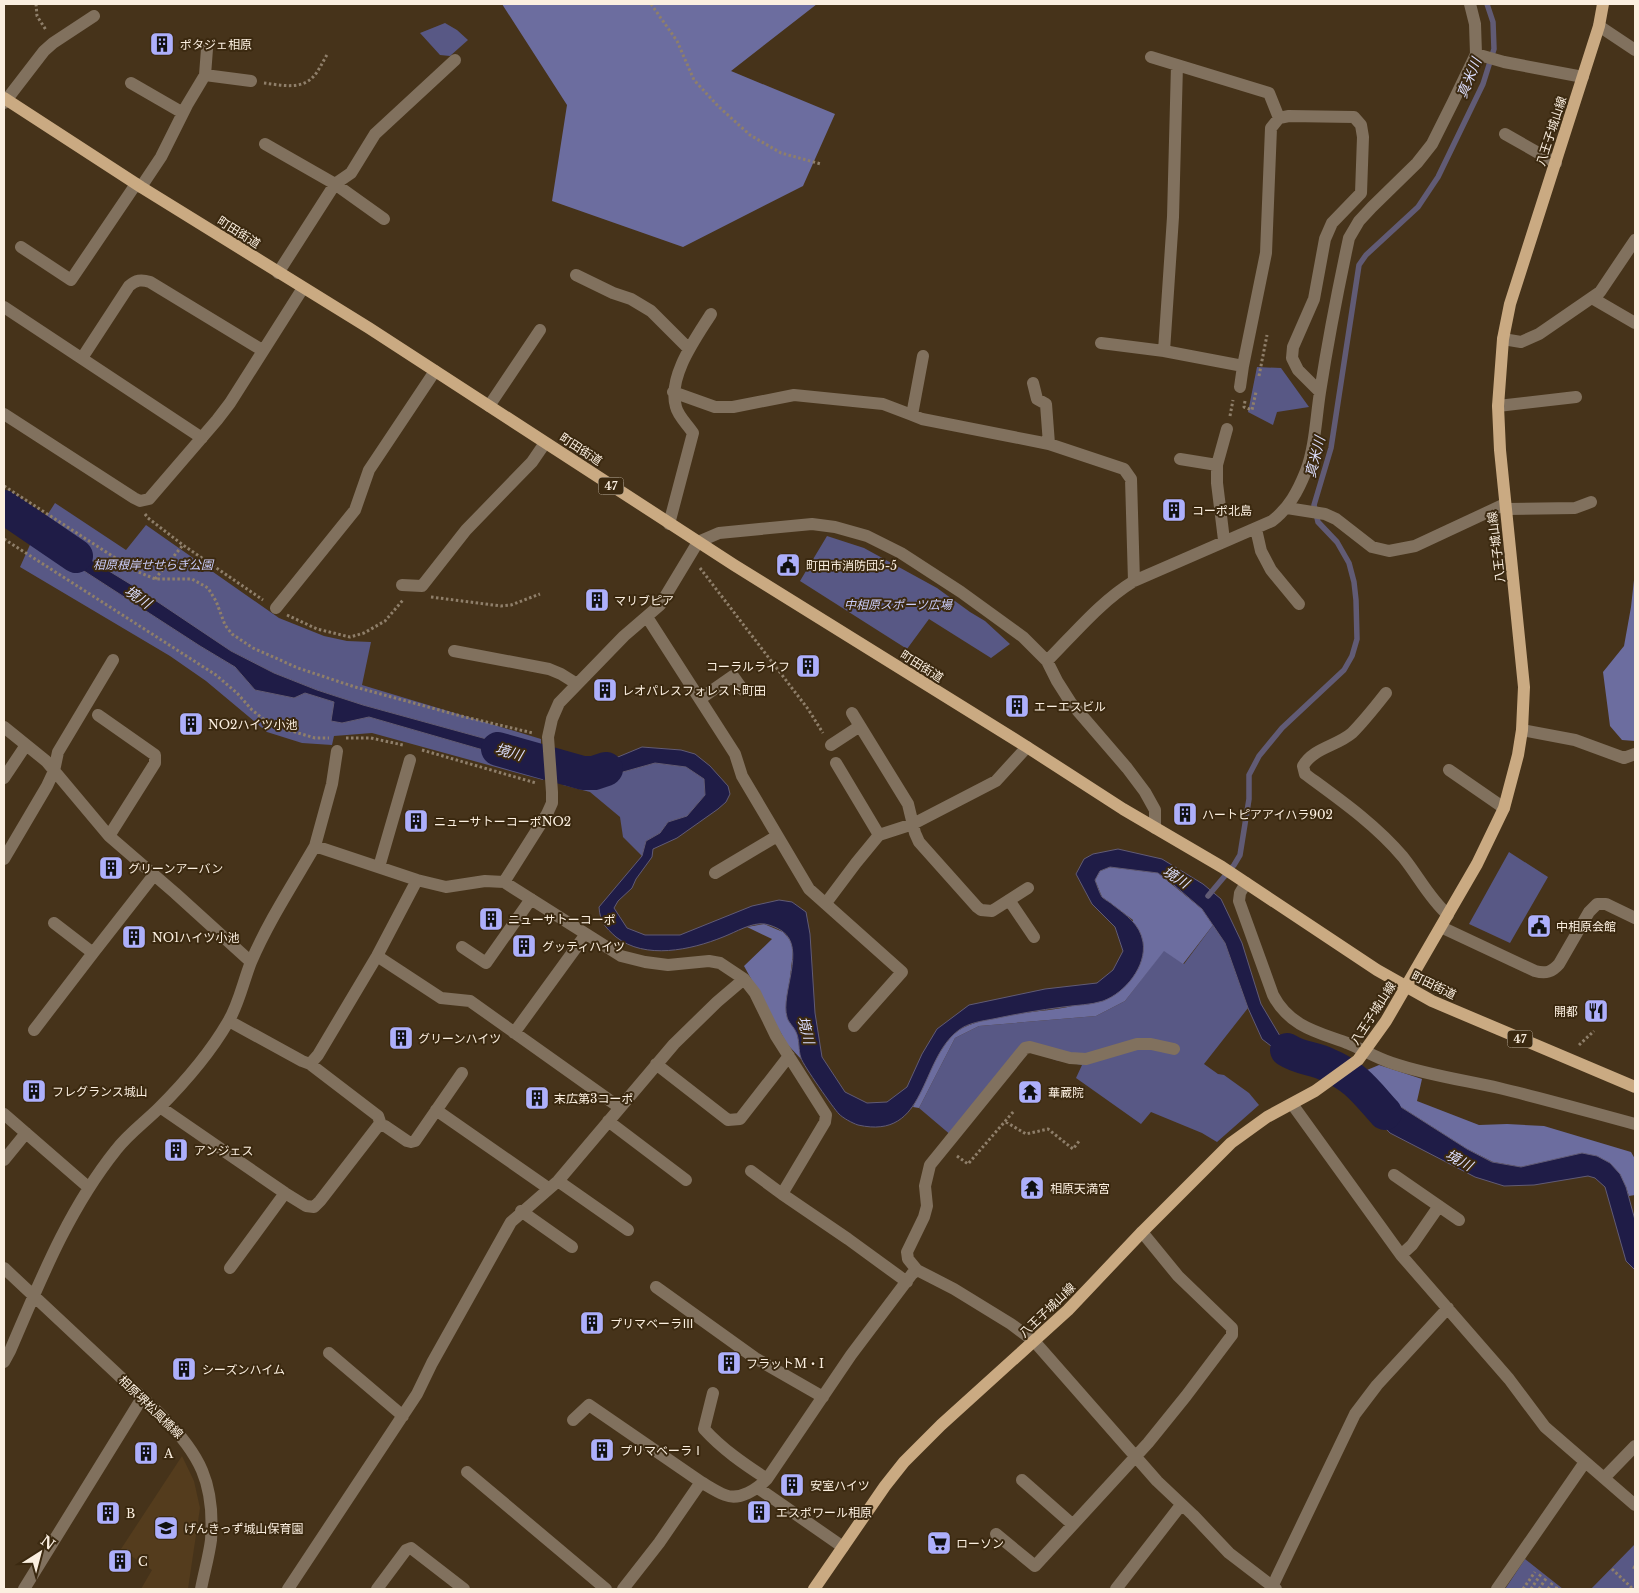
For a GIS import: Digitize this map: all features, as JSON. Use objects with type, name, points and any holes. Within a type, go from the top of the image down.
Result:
[{"type":"main road","name":"八王子城山線","points":[[814,1589],[885,1486],[904,1462],[941,1425],[1068,1310],[1142,1232],[1231,1143],[1267,1117],[1329,1082],[1361,1056],[1406,987],[1481,856],[1504,808],[1518,755],[1522,730],[1524,687],[1500,450],[1498,406],[1503,339],[1510,304],[1599,26],[1603,4]]},
{"type":"main road","name":"町田街道","points":[[5,100],[138,186],[489,406],[669,524],[1115,804],[1222,867],[1377,970],[1432,1001],[1635,1087]]},
{"type":"street","points":[[1047,661],[1119,590],[1134,581],[1224,540],[1256,529],[1272,521],[1287,508],[1306,470],[1312,446],[1348,238],[1372,207],[1417,163],[1432,144],[1476,54],[1475,24],[1470,4]]},
{"type":"street","points":[[5,100],[53,43],[94,16]]},
{"type":"street","points":[[1599,26],[1635,50]]},
{"type":"street","points":[[21,247],[71,280],[161,157],[205,75],[207,49]]},
{"type":"street","points":[[1476,54],[1504,62],[1583,77]]},
{"type":"street","points":[[1152,57],[1269,93],[1279,118]]},
{"type":"street","points":[[278,273],[335,184],[351,173],[375,134],[455,60]]},
{"type":"street","points":[[1164,351],[1173,217],[1177,65]]},
{"type":"street","points":[[205,75],[251,81]]},
{"type":"street","points":[[131,83],[184,113]]},
{"type":"street","points":[[1240,387],[1266,253],[1271,128],[1279,118],[1288,116],[1354,117],[1361,125],[1362,131],[1361,193],[1332,223],[1325,240],[1314,299],[1293,347],[1292,358],[1298,370],[1320,392]]},
{"type":"street","points":[[1504,134],[1556,162]]},
{"type":"street","points":[[265,144],[335,184],[384,219]]},
{"type":"street","points":[[1503,339],[1521,342],[1539,334],[1561,317],[1592,298],[1600,292],[1635,240]]},
{"type":"street","points":[[576,275],[613,293],[631,299],[651,311],[689,348]]},
{"type":"street","points":[[82,358],[129,286],[142,280],[150,282],[262,350]]},
{"type":"street","points":[[4,414],[134,498],[144,501],[153,496],[230,403],[303,288]]},
{"type":"street","points":[[1592,298],[1635,323]]},
{"type":"street","points":[[4,307],[202,438]]},
{"type":"street","points":[[669,524],[693,433],[676,408],[674,392],[676,380],[689,348],[711,314]]},
{"type":"street","points":[[489,406],[540,330]]},
{"type":"street","points":[[1101,343],[1164,351],[1243,366]]},
{"type":"street","points":[[912,415],[923,356]]},
{"type":"street","points":[[276,608],[355,510],[369,470],[435,372]]},
{"type":"street","points":[[1033,383],[1037,399],[1046,404],[1049,444]]},
{"type":"street","points":[[674,392],[715,407],[733,407],[794,395],[883,404],[922,419],[1049,444],[1124,469],[1131,479],[1134,581]]},
{"type":"street","points":[[1498,406],[1576,397]]},
{"type":"street","points":[[1224,540],[1217,483],[1217,465],[1227,429]]},
{"type":"street","points":[[402,584],[422,586],[466,530],[532,462],[545,443]]},
{"type":"street","points":[[1180,459],[1217,465]]},
{"type":"street","points":[[1287,508],[1325,514],[1336,519],[1372,547],[1397,551],[1415,546],[1506,507],[1575,508],[1591,502]]},
{"type":"street","points":[[504,882],[552,803],[548,740],[552,719],[559,703],[624,636],[663,601],[698,542],[719,533],[812,524],[836,527],[867,536],[901,553],[961,592],[1023,637],[1047,661],[1071,703],[1128,768],[1145,792],[1155,810],[1155,828]]},
{"type":"street","points":[[1256,529],[1261,552],[1271,570],[1299,604]]},
{"type":"street","points":[[647,617],[735,754],[742,776],[809,889],[902,972],[854,1026]]},
{"type":"street","points":[[454,651],[548,669],[561,674],[577,684]]},
{"type":"street","points":[[4,859],[47,786],[54,770],[58,752],[113,660]]},
{"type":"street","points":[[700,699],[733,676],[743,690]]},
{"type":"street","points":[[1386,693],[1351,733],[1308,758],[1303,766],[1305,774],[1362,817],[1402,857],[1436,904],[1448,915]]},
{"type":"street","points":[[852,713],[908,804],[919,842],[977,907],[982,910],[992,911],[1028,888]]},
{"type":"street","points":[[98,715],[155,755],[156,758],[155,763],[109,836]]},
{"type":"street","points":[[831,745],[860,726]]},
{"type":"street","points":[[4,727],[54,770],[109,836],[251,962]]},
{"type":"street","points":[[1522,730],[1575,740],[1632,758]]},
{"type":"street","points":[[4,778],[26,744]]},
{"type":"street","points":[[826,903],[879,835],[913,824],[996,782],[1027,748]]},
{"type":"street","points":[[4,1362],[68,1222],[88,1187],[118,1148],[160,1107],[198,1064],[229,1021],[240,998],[251,962],[316,846],[332,784],[337,751]]},
{"type":"street","points":[[379,867],[410,754]]},
{"type":"street","points":[[836,764],[879,835]]},
{"type":"street","points":[[1449,770],[1504,808]]},
{"type":"street","points":[[715,873],[777,836]]},
{"type":"street","points":[[316,846],[417,880],[446,887],[485,880],[504,882],[621,956],[668,965],[700,961],[720,963],[744,979],[755,993],[776,1036],[826,1116],[782,1194]]},
{"type":"street","points":[[34,1030],[154,875]]},
{"type":"street","points":[[310,1064],[318,1056],[377,956],[417,880]]},
{"type":"street","points":[[1242,880],[1239,901],[1273,995],[1279,1007],[1292,1019],[1361,1056],[1443,1077],[1500,1088],[1635,1124]]},
{"type":"street","points":[[462,947],[486,963],[531,899]]},
{"type":"street","points":[[1009,900],[1034,937]]},
{"type":"street","points":[[1441,927],[1535,971],[1546,972],[1554,970],[1559,964],[1589,912],[1597,904],[1606,904],[1635,918]]},
{"type":"street","points":[[54,923],[93,953]]},
{"type":"street","points":[[514,1033],[586,934]]},
{"type":"street","points":[[377,956],[441,998],[470,1001],[619,1107]]},
{"type":"street","points":[[288,1589],[394,1426],[417,1394],[432,1362],[511,1222],[553,1184],[674,1044],[717,1002],[744,979]]},
{"type":"street","points":[[229,1021],[302,1062],[310,1064],[378,1116],[381,1125],[411,1142],[415,1141],[462,1073]]},
{"type":"street","points":[[1174,1049],[1151,1044],[1137,1044],[1086,1059],[1070,1058],[1030,1047],[1025,1048],[930,1165],[925,1186],[927,1206],[924,1216],[907,1248],[908,1259],[917,1270],[960,1292],[1034,1341],[1134,1457],[1229,1554],[1274,1588],[1355,1414],[1377,1385],[1448,1308]]},
{"type":"street","points":[[656,1064],[728,1120],[736,1120],[740,1119],[789,1056]]},
{"type":"street","points":[[1292,1104],[1402,1255],[1509,1379],[1545,1427],[1635,1505]]},
{"type":"street","points":[[160,1107],[285,1193],[306,1206],[314,1208],[375,1129],[381,1125]]},
{"type":"street","points":[[436,1110],[628,1230]]},
{"type":"street","points":[[4,1114],[88,1187]]},
{"type":"street","points":[[608,1121],[686,1180]]},
{"type":"street","points":[[4,1160],[26,1133]]},
{"type":"street","points":[[751,1171],[907,1282]]},
{"type":"street","points":[[1394,1175],[1459,1220]]},
{"type":"street","points":[[230,1268],[285,1193]]},
{"type":"street","points":[[1402,1255],[1412,1245],[1439,1206]]},
{"type":"street","points":[[520,1212],[572,1247]]},
{"type":"street","points":[[996,1534],[1034,1566],[1134,1457],[1186,1396],[1232,1335],[1232,1328],[1178,1276],[1142,1232]]},
{"type":"street","name":"相原堺松風橋線","points":[[4,1268],[181,1435],[192,1450],[203,1471],[208,1490],[210,1541],[201,1589]]},
{"type":"street","points":[[573,1420],[589,1405],[700,1482],[725,1496],[738,1496],[762,1483],[851,1355],[917,1270]]},
{"type":"street","points":[[656,1287],[755,1358],[823,1397]]},
{"type":"street","points":[[329,1353],[403,1416]]},
{"type":"street","points":[[713,1393],[704,1429],[762,1483],[843,1546]]},
{"type":"street","points":[[24,1589],[142,1398]]},
{"type":"street","points":[[1604,1478],[1635,1446]]},
{"type":"street","points":[[1497,1589],[1585,1462]]},
{"type":"street","points":[[467,1472],[606,1589]]},
{"type":"street","points":[[1022,1480],[1072,1524]]},
{"type":"street","points":[[623,1589],[659,1543],[700,1482]]},
{"type":"street","points":[[1116,1589],[1181,1505]]},
{"type":"street","points":[[377,1589],[406,1550],[412,1548],[464,1589]]},
{"type":"path","points":[[36,4],[37,16],[53,43]]},
{"type":"path","points":[[651,4],[677,41],[694,80],[718,106],[750,135],[781,153],[820,164]]},
{"type":"path","points":[[251,81],[296,86],[313,77],[328,53]]},
{"type":"path","points":[[1227,429],[1235,393],[1240,387]]},
{"type":"path","points":[[4,486],[134,570],[155,579],[192,579],[208,588],[216,601],[224,625],[232,634],[253,648],[298,668],[355,687],[548,740]]},
{"type":"path","points":[[144,501],[144,512],[148,518],[183,545],[276,608],[316,629],[350,637],[386,621],[398,604],[409,596]]},
{"type":"path","points":[[4,539],[216,675],[237,693],[252,710],[271,725],[314,738],[333,738]]},
{"type":"path","points":[[155,579],[183,545]]},
{"type":"path","points":[[688,559],[703,570],[808,709],[831,745]]},
{"type":"path","points":[[423,596],[501,606],[511,605],[540,594]]},
{"type":"path","points":[[343,738],[371,738],[410,754]]},
{"type":"path","points":[[420,750],[552,789]]},
{"type":"path","points":[[1579,1045],[1594,1031]]},
{"type":"path","points":[[944,1146],[968,1164],[1014,1111]]},
{"type":"path","points":[[1006,1122],[1026,1134],[1048,1130],[1073,1148],[1080,1140]]},
{"type":"path","points":[[1612,1570],[1634,1588]]},
{"type":"path","points":[[1523,1589],[1535,1572]]},
{"type":"path","points":[[1526,1584],[1532,1589],[1541,1574]]},
{"type":"path","points":[[1539,1589],[1547,1577]]},
{"type":"path","points":[[1548,1589],[1553,1582]]},
{"type":"shaded area","points":[[502,4],[817,4],[731,71],[835,114],[803,186],[683,247],[552,201],[567,105]]},
{"type":"shaded area","points":[[1635,571],[1635,741],[1622,740],[1610,726],[1603,672],[1624,646]]},
{"type":"shaded area","points":[[1110,867],[1158,873],[1202,909],[1213,925],[1183,964],[1164,951],[1125,1001],[1096,1016],[979,1026],[955,1038],[919,1108],[913,1107],[942,1049],[954,1034],[964,1027],[993,1018],[1072,1006],[1119,991],[1133,920],[1102,897],[1095,880],[1100,871]]},
{"type":"shaded area","points":[[764,924],[783,932],[791,941],[793,952],[787,1017],[797,1033],[801,1059],[787,1044],[744,966],[772,939],[747,927]]},
{"type":"shaded area","points":[[1379,1065],[1422,1079],[1417,1101],[1479,1125],[1544,1126],[1631,1152],[1635,1159],[1635,1195],[1629,1196],[1626,1187],[1549,1162],[1521,1167],[1493,1162],[1467,1149],[1393,1102],[1367,1070]]},
{"type":"shaded area","name":"げんきっず城山保育園","points":[[182,1456],[194,1481],[200,1508],[188,1589],[141,1589],[152,1570],[121,1549]]},
{"type":"green space","points":[[445,23],[457,30],[468,40],[450,56],[440,55],[420,33]]},
{"type":"green space","points":[[1257,367],[1281,368],[1309,407],[1277,412],[1273,425],[1248,412]]},
{"type":"green space","name":"相原根岸せせらぎ公園","points":[[55,503],[126,550],[146,525],[279,618],[324,636],[347,641],[371,642],[362,685],[541,739],[541,754],[363,705],[317,690],[274,673],[231,651],[39,528]]},
{"type":"green space","name":"中相原スポーツ広場","points":[[827,536],[864,548],[937,588],[985,621],[1010,644],[991,658],[929,619],[907,649],[800,581]]},
{"type":"green space","points":[[33,538],[235,667],[255,690],[294,698],[305,693],[334,702],[332,721],[342,723],[369,717],[542,767],[543,780],[372,733],[334,736],[332,745],[302,743],[267,732],[206,681],[170,656],[20,567]]},
{"type":"green space","points":[[655,763],[686,767],[704,779],[705,795],[687,816],[668,822],[660,833],[646,841],[642,856],[623,837],[620,817],[590,792],[563,785],[563,775],[598,779]]},
{"type":"green space","points":[[1509,852],[1548,877],[1510,943],[1469,924]]},
{"type":"green space","points":[[1213,925],[1225,943],[1248,1008],[1204,1064],[1218,1074],[1224,1075],[1249,1093],[1259,1105],[1217,1142],[1202,1133],[1151,1112],[1141,1124],[1076,1078],[1082,1065],[1055,1060],[1028,1047],[952,1136],[919,1108],[955,1038],[979,1026],[1096,1016],[1125,1001],[1164,950],[1184,964]]},
{"type":"green space","points":[[1635,1544],[1635,1589],[1591,1589]]},
{"type":"green space","points":[[1525,1559],[1563,1589],[1505,1589]]},
{"type":"water","points":[[39,528],[140,590],[231,651],[274,673],[363,705],[541,754],[542,767],[369,717],[342,723],[331,721],[334,702],[305,693],[294,698],[255,690],[235,667],[33,538]]},
{"type":"water","points":[[642,747],[681,750],[695,754],[710,766],[728,786],[730,794],[726,802],[718,809],[677,838],[653,849],[652,857],[636,879],[632,888],[618,901],[614,908],[627,928],[645,935],[680,935],[752,906],[779,900],[792,902],[806,912],[810,934],[815,1013],[822,1057],[845,1092],[867,1103],[887,1102],[907,1087],[922,1054],[937,1029],[969,1005],[1045,989],[1097,983],[1113,970],[1123,951],[1115,927],[1092,904],[1076,874],[1084,859],[1093,854],[1118,849],[1162,859],[1203,884],[1221,899],[1242,943],[1261,1004],[1280,1036],[1305,1051],[1340,1053],[1325,1071],[1293,1063],[1262,1039],[1248,1008],[1225,943],[1202,909],[1158,873],[1110,867],[1100,871],[1095,880],[1100,893],[1103,898],[1123,912],[1136,925],[1143,942],[1142,960],[1138,969],[1119,992],[1103,1001],[1046,1009],[971,1024],[959,1030],[946,1043],[936,1059],[920,1094],[910,1110],[898,1121],[881,1127],[853,1123],[839,1114],[801,1058],[797,1035],[787,1017],[787,996],[793,960],[789,939],[782,931],[767,924],[755,924],[697,946],[668,951],[654,951],[640,949],[628,944],[616,937],[604,924],[599,907],[642,856],[646,841],[660,833],[668,822],[687,816],[705,795],[704,779],[686,767],[655,763],[598,779],[563,775],[562,760],[589,769]]},
{"type":"water","points":[[1367,1070],[1393,1102],[1467,1149],[1492,1162],[1521,1167],[1582,1153],[1597,1156],[1610,1163],[1620,1174],[1626,1187],[1635,1220],[1635,1270],[1626,1261],[1605,1187],[1595,1178],[1588,1176],[1534,1185],[1504,1186],[1475,1177],[1390,1133],[1344,1085]]},
{"type":"waterway","name":"真米川","points":[[1208,896],[1240,855],[1249,799],[1249,775],[1259,756],[1282,728],[1344,670],[1352,656],[1357,639],[1354,582],[1349,563],[1337,542],[1318,522],[1314,505],[1331,448],[1359,265],[1366,255],[1418,207],[1438,177],[1483,84],[1494,49],[1493,22],[1487,4]]},
{"type":"waterway","name":"境川","points":[[4,507],[76,556]]},
{"type":"waterway","name":"境川","points":[[498,749],[583,773],[594,773],[606,769]]},
{"type":"waterway","name":"境川","points":[[1287,1050],[1323,1063],[1346,1074],[1360,1085],[1385,1113]]},
{"type":"place","name":"ポタジェ相原","points":[[162,44]]},
{"type":"place","name":"コーポ北島","points":[[1174,510]]},
{"type":"place","name":"町田市消防団5-5","points":[[788,565]]},
{"type":"place","name":"マリブピア","points":[[597,600]]},
{"type":"place","name":"コーラルライフ","points":[[808,666]]},
{"type":"place","name":"レオパレスフォレスト町田","points":[[605,690]]},
{"type":"place","name":"エーエスビル","points":[[1017,706]]},
{"type":"place","name":"NO2ハイツ小池","points":[[191,724]]},
{"type":"place","name":"ハートピアアイハラ902","points":[[1185,814]]},
{"type":"place","name":"ニューサトーコーポNO2","points":[[416,821]]},
{"type":"place","name":"グリーンアーバン","points":[[111,868]]},
{"type":"place","name":"ニューサトーコーポ","points":[[491,919]]},
{"type":"place","name":"中相原会館","points":[[1539,926]]},
{"type":"place","name":"NO1ハイツ小池","points":[[134,937]]},
{"type":"place","name":"グッティハイツ","points":[[524,946]]},
{"type":"place","name":"開都","points":[[1596,1011]]},
{"type":"place","name":"グリーンハイツ","points":[[401,1038]]},
{"type":"place","name":"フレグランス城山","points":[[34,1091]]},
{"type":"place","name":"華蔵院","points":[[1030,1092]]},
{"type":"place","name":"末広第3コーポ","points":[[537,1098]]},
{"type":"place","name":"アンジェス","points":[[176,1150]]},
{"type":"place","name":"相原天満宮","points":[[1032,1188]]},
{"type":"place","name":"プリマベーラⅢ","points":[[592,1323]]},
{"type":"place","name":"フラットM・I","points":[[729,1363]]},
{"type":"place","name":"シーズンハイム","points":[[184,1369]]},
{"type":"place","name":"プリマベーラⅠ","points":[[602,1450]]},
{"type":"place","name":"A","points":[[146,1453]]},
{"type":"place","name":"安室ハイツ","points":[[792,1485]]},
{"type":"place","name":"エスポワール相原","points":[[759,1512]]},
{"type":"place","name":"B","points":[[108,1513]]},
{"type":"place","name":"げんきっず城山保育園","points":[[166,1528]]},
{"type":"place","name":"ローソン","points":[[939,1543]]},
{"type":"place","name":"C","points":[[120,1561]]}]
